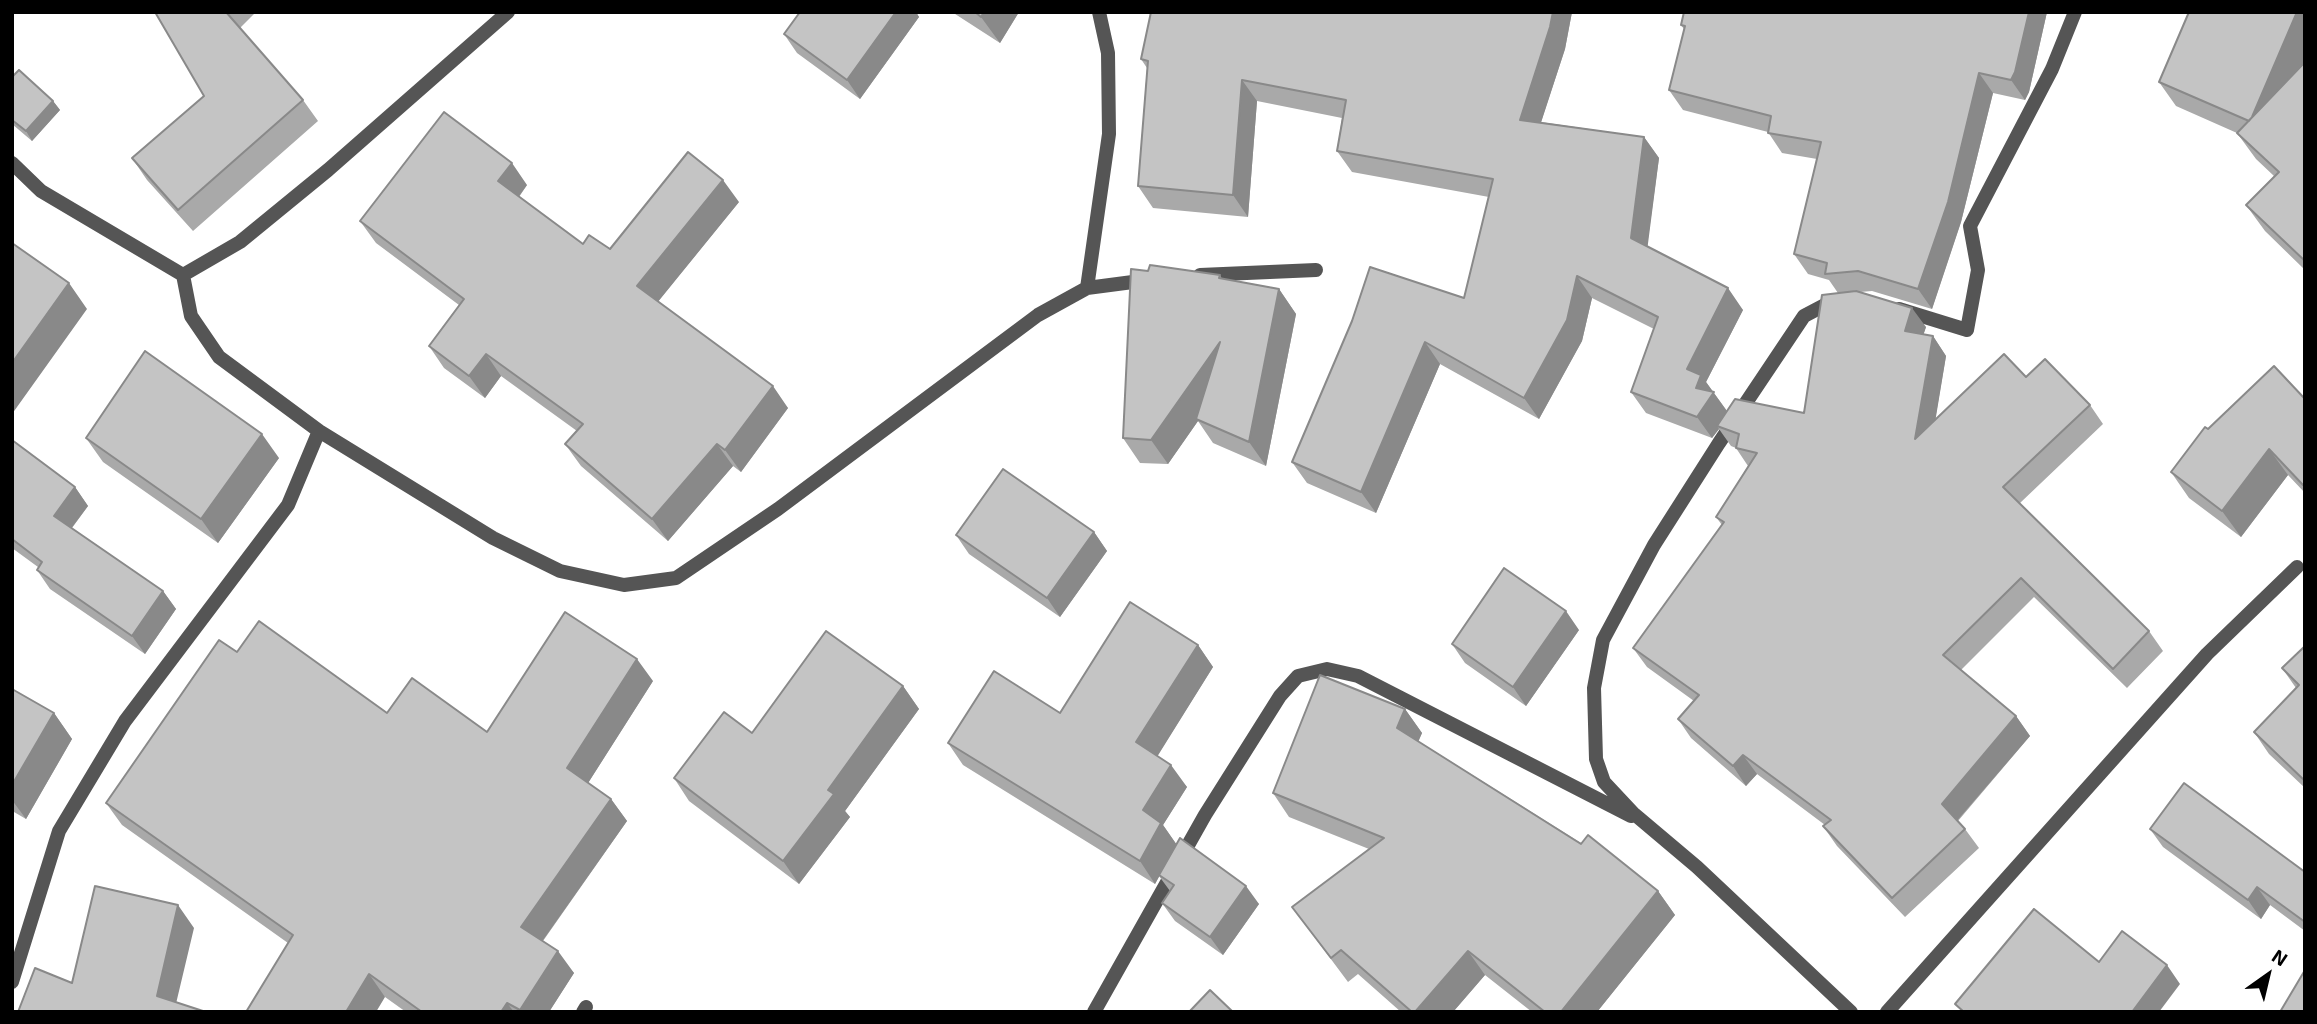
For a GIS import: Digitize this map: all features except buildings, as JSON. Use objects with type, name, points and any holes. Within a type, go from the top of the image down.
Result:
[{"type":"street","points":[[183,275],[250,234],[328,170],[508,12]]},
{"type":"street","points":[[1087,288],[1109,134],[1108,53],[1099,12]]},
{"type":"street","points":[[1882,304],[1967,330],[1979,270],[1970,226],[2052,69],[2075,12]]},
{"type":"street","points":[[12,163],[41,191],[183,275],[191,316],[219,357],[319,431],[493,538],[560,571],[624,585],[676,578],[778,509],[1038,314],[1087,288],[1160,278]]},
{"type":"street","points":[[1185,276],[1316,270]]},
{"type":"street","points":[[1851,1012],[1697,867],[1644,823],[1604,782],[1596,759],[1594,688],[1602,640],[1654,545],[1791,332],[1804,316],[1823,306],[1858,302]]},
{"type":"street","points":[[12,982],[59,831],[125,721],[288,505],[319,431]]},
{"type":"street","points":[[1888,1012],[2207,654],[2297,567]]},
{"type":"street","points":[[1094,1012],[1205,816],[1280,696],[1298,676],[1327,669],[1358,676],[1644,823]]}]
